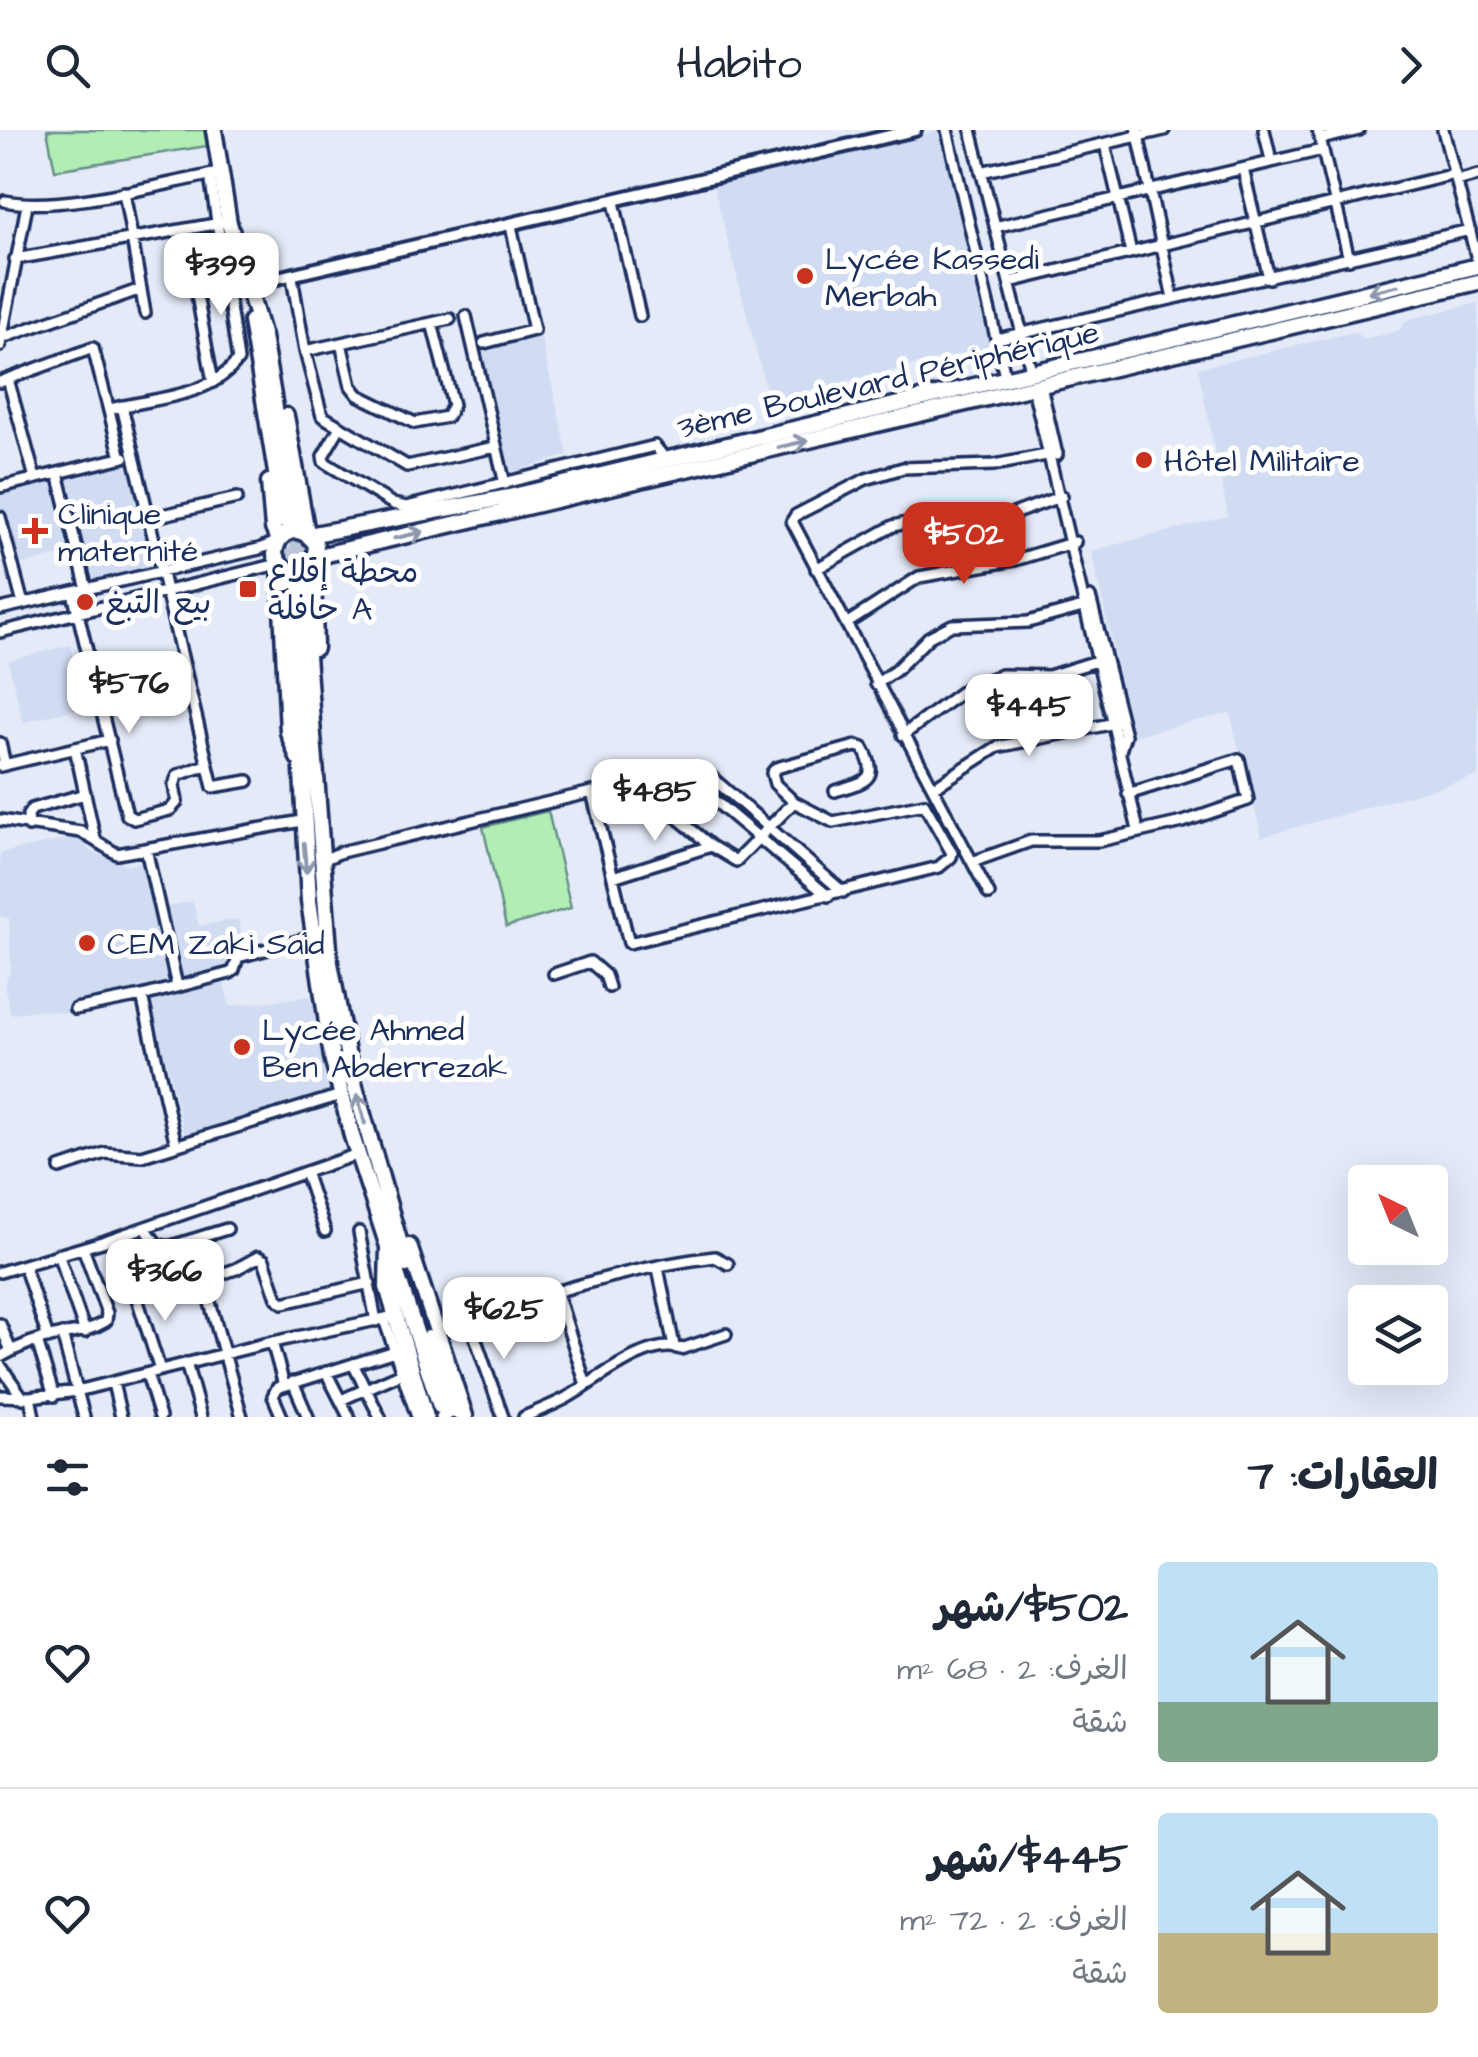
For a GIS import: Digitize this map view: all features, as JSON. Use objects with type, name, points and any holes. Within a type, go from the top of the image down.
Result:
[{"type":"highway","points":[[214,130],[223,223],[247,285],[294,517],[317,548],[319,559],[302,585],[307,762],[334,991],[351,1073],[442,1411]]},
{"type":"highway","name":"3ème Boulevard Périphérique","points":[[308,534],[1036,384],[1103,364],[1456,279],[1478,262]]},
{"type":"highway","points":[[1456,279],[1478,282]]},
{"type":"highway","points":[[1456,279],[1478,290]]},
{"type":"highway","points":[[259,342],[277,370],[294,517]]},
{"type":"highway","points":[[259,342],[251,383],[277,541],[274,555],[279,565],[288,732],[307,762]]},
{"type":"highway","points":[[279,565],[298,573],[319,559],[1008,387]]},
{"type":"highway","points":[[294,517],[334,530]]},
{"type":"highway","points":[[277,541],[291,531],[308,534]]},
{"type":"highway","points":[[302,585],[318,732],[307,762],[302,821],[313,937],[332,1056],[358,1154],[442,1411]]},
{"type":"highway","points":[[390,1210],[407,1240],[465,1417]]},
{"type":"highway","points":[[390,1248],[385,1318],[426,1417]]},
{"type":"main road","points":[[442,1411],[465,1417]]},
{"type":"street","points":[[247,285],[915,130]]},
{"type":"street","points":[[948,130],[1008,387]]},
{"type":"street","points":[[970,130],[1054,453],[1138,830]]},
{"type":"street","points":[[981,172],[1137,133],[1164,130]]},
{"type":"street","points":[[1264,130],[1271,160]]},
{"type":"street","points":[[995,226],[1243,169],[1359,130]]},
{"type":"street","points":[[1444,130],[1478,262]]},
{"type":"street","points":[[1137,133],[1173,298]]},
{"type":"street","points":[[1320,140],[1349,259]]},
{"type":"street","points":[[1105,144],[1131,252]]},
{"type":"street","points":[[1243,169],[1269,278]]},
{"type":"street","points":[[5,201],[28,205],[216,174]]},
{"type":"street","points":[[1010,282],[1256,222],[1478,175]]},
{"type":"street","points":[[124,192],[146,312]]},
{"type":"street","points":[[614,202],[640,316]]},
{"type":"street","points":[[1,342],[28,205]]},
{"type":"street","points":[[16,258],[223,223],[220,249],[238,360],[205,387],[110,409]]},
{"type":"street","points":[[484,344],[534,330],[511,226]]},
{"type":"street","points":[[997,339],[1470,230]]},
{"type":"street","points":[[214,382],[191,262],[197,255],[220,249]]},
{"type":"street","points":[[292,277],[304,351],[322,416],[407,466],[495,447]]},
{"type":"street","points":[[1,342],[140,289]]},
{"type":"street","points":[[340,427],[323,456],[324,462],[393,504],[406,507],[507,490],[466,316]]},
{"type":"street","points":[[304,351],[450,319]]},
{"type":"street","points":[[341,343],[351,386],[358,395],[415,423],[447,417],[453,405],[432,323]]},
{"type":"street","points":[[35,478],[4,381],[92,348],[121,458]]},
{"type":"street","points":[[122,406],[213,787],[248,782]]},
{"type":"street","points":[[989,894],[792,521],[796,515],[866,479],[903,468],[994,465],[1054,453]]},
{"type":"street","points":[[0,487],[133,455]]},
{"type":"street","points":[[58,473],[88,590]]},
{"type":"street","points":[[816,569],[893,526],[928,518],[1005,517],[1064,496]]},
{"type":"street","points":[[150,518],[236,498]]},
{"type":"street","points":[[0,517],[23,604]]},
{"type":"street","points":[[0,610],[259,549],[277,541]]},
{"type":"street","points":[[846,624],[918,577],[1015,560],[1074,542]]},
{"type":"street","points":[[0,632],[279,565]]},
{"type":"street","points":[[74,593],[126,813],[132,819],[173,808],[178,775],[206,765]]},
{"type":"street","points":[[876,684],[929,637],[952,626],[1028,622],[1088,606]]},
{"type":"street","points":[[903,736],[967,688],[1001,676],[1049,676],[1101,659]]},
{"type":"street","points":[[932,788],[998,746],[1117,723]]},
{"type":"street","points":[[0,743],[2,766],[110,740]]},
{"type":"street","points":[[321,861],[341,852],[592,792],[630,943],[843,892],[939,866],[951,857],[924,804],[833,822],[794,802],[774,784],[772,773],[776,768],[856,746],[863,748],[873,765],[871,776],[865,782],[835,791]]},
{"type":"street","points":[[75,748],[95,842]]},
{"type":"street","points":[[972,862],[1031,841],[1099,841],[1183,822],[1248,800],[1239,758],[1128,794]]},
{"type":"street","points":[[828,896],[696,785],[699,776],[709,775],[843,892]]},
{"type":"street","points":[[29,826],[32,808],[85,794]]},
{"type":"street","points":[[654,798],[711,846],[736,860],[794,802]]},
{"type":"street","points":[[0,820],[81,832],[117,854],[302,821]]},
{"type":"street","points":[[613,877],[711,846]]},
{"type":"street","points":[[146,849],[177,986]]},
{"type":"street","points":[[75,1009],[230,972],[238,956],[313,937]]},
{"type":"street","points":[[554,974],[590,962],[602,971],[609,987]]},
{"type":"street","points":[[142,996],[176,1145]]},
{"type":"street","points":[[60,1168],[99,1154],[142,1156],[341,1095]]},
{"type":"street","points":[[0,1272],[144,1228],[358,1154]]},
{"type":"street","points":[[305,1172],[326,1232]]},
{"type":"street","points":[[144,1228],[157,1244],[168,1248],[227,1230]]},
{"type":"street","points":[[359,1232],[370,1282],[416,1417]]},
{"type":"street","points":[[0,1357],[42,1339],[85,1332],[104,1324],[108,1316],[82,1248]]},
{"type":"street","points":[[58,1254],[85,1332]]},
{"type":"street","points":[[438,1331],[557,1293],[658,1268],[715,1256],[728,1264]]},
{"type":"street","points":[[174,1290],[258,1257],[264,1260],[277,1298],[283,1303],[370,1282]]},
{"type":"street","points":[[24,1265],[54,1396]]},
{"type":"street","points":[[658,1268],[674,1346]]},
{"type":"street","points":[[204,1281],[242,1417]]},
{"type":"street","points":[[134,1289],[160,1370]]},
{"type":"street","points":[[557,1293],[586,1386]]},
{"type":"street","points":[[0,1396],[54,1396],[385,1318]]},
{"type":"street","points":[[469,1320],[503,1417]]},
{"type":"street","points":[[0,1324],[11,1351]]},
{"type":"street","points":[[62,1334],[84,1417]]},
{"type":"street","points":[[524,1417],[586,1386],[618,1364],[726,1334]]},
{"type":"street","points":[[272,1342],[288,1384],[308,1417]]},
{"type":"street","points":[[282,1417],[273,1396],[275,1390],[395,1351]]},
{"type":"street","points":[[186,1364],[202,1417]]},
{"type":"street","points":[[353,1364],[380,1417]]},
{"type":"street","points":[[0,1365],[27,1398],[34,1417]]},
{"type":"street","points":[[326,1372],[349,1417]]},
{"type":"street","points":[[340,1400],[402,1373]]},
{"type":"street","points":[[147,1374],[160,1417]]},
{"type":"street","points":[[112,1383],[121,1417]]},
{"type":"shaded area","points":[[941,130],[990,347],[769,400],[713,184]]},
{"type":"shaded area","points":[[1478,303],[1478,776],[1262,837],[1230,713],[1133,736],[1091,551],[1228,516],[1198,368],[1354,332],[1364,339],[1398,331],[1413,318]]},
{"type":"shaded area","points":[[540,334],[568,455],[509,473],[479,349]]},
{"type":"shaded area","points":[[129,460],[155,567],[91,584],[64,478]]},
{"type":"shaded area","name":"Clinique maternité","points":[[53,480],[71,553],[15,566],[0,508],[0,493]]},
{"type":"shaded area","points":[[70,645],[85,707],[23,722],[8,661]]},
{"type":"shaded area","name":"CEM Zaki Said","points":[[86,835],[88,850],[127,865],[146,861],[176,989],[67,1013],[36,1010],[11,1014],[4,985],[11,969],[9,918],[0,917],[0,853]]},
{"type":"shaded area","points":[[193,901],[199,926],[238,919],[245,946],[230,950],[232,965],[183,979],[166,907]]},
{"type":"shaded area","name":"Lycée Ahmed Ben Abderrezak","points":[[223,980],[230,1006],[311,996],[330,1089],[185,1136],[150,999]]},
{"type":"green space","points":[[47,130],[204,130],[207,146],[55,170]]},
{"type":"green space","points":[[548,811],[571,908],[506,927],[483,827]]},
{"type":"tunnel","points":[[294,520],[302,582]]},
{"type":"tunnel","points":[[285,527],[291,580]]},
{"type":"place","name":"Lycée Kassedi Merbah","points":[[805,276]]},
{"type":"place","name":"Hôtel Militaire","points":[[1144,460]]},
{"type":"place","name":"Clinique maternité","points":[[35,531]]},
{"type":"place","name":"محطة إقلاع حافلة A","points":[[248,589]]},
{"type":"place","name":"بيع التبغ","points":[[85,602]]},
{"type":"place","name":"CEM Zaki Said","points":[[87,943]]},
{"type":"place","name":"Lycée Ahmed Ben Abderrezak","points":[[242,1047]]}]
